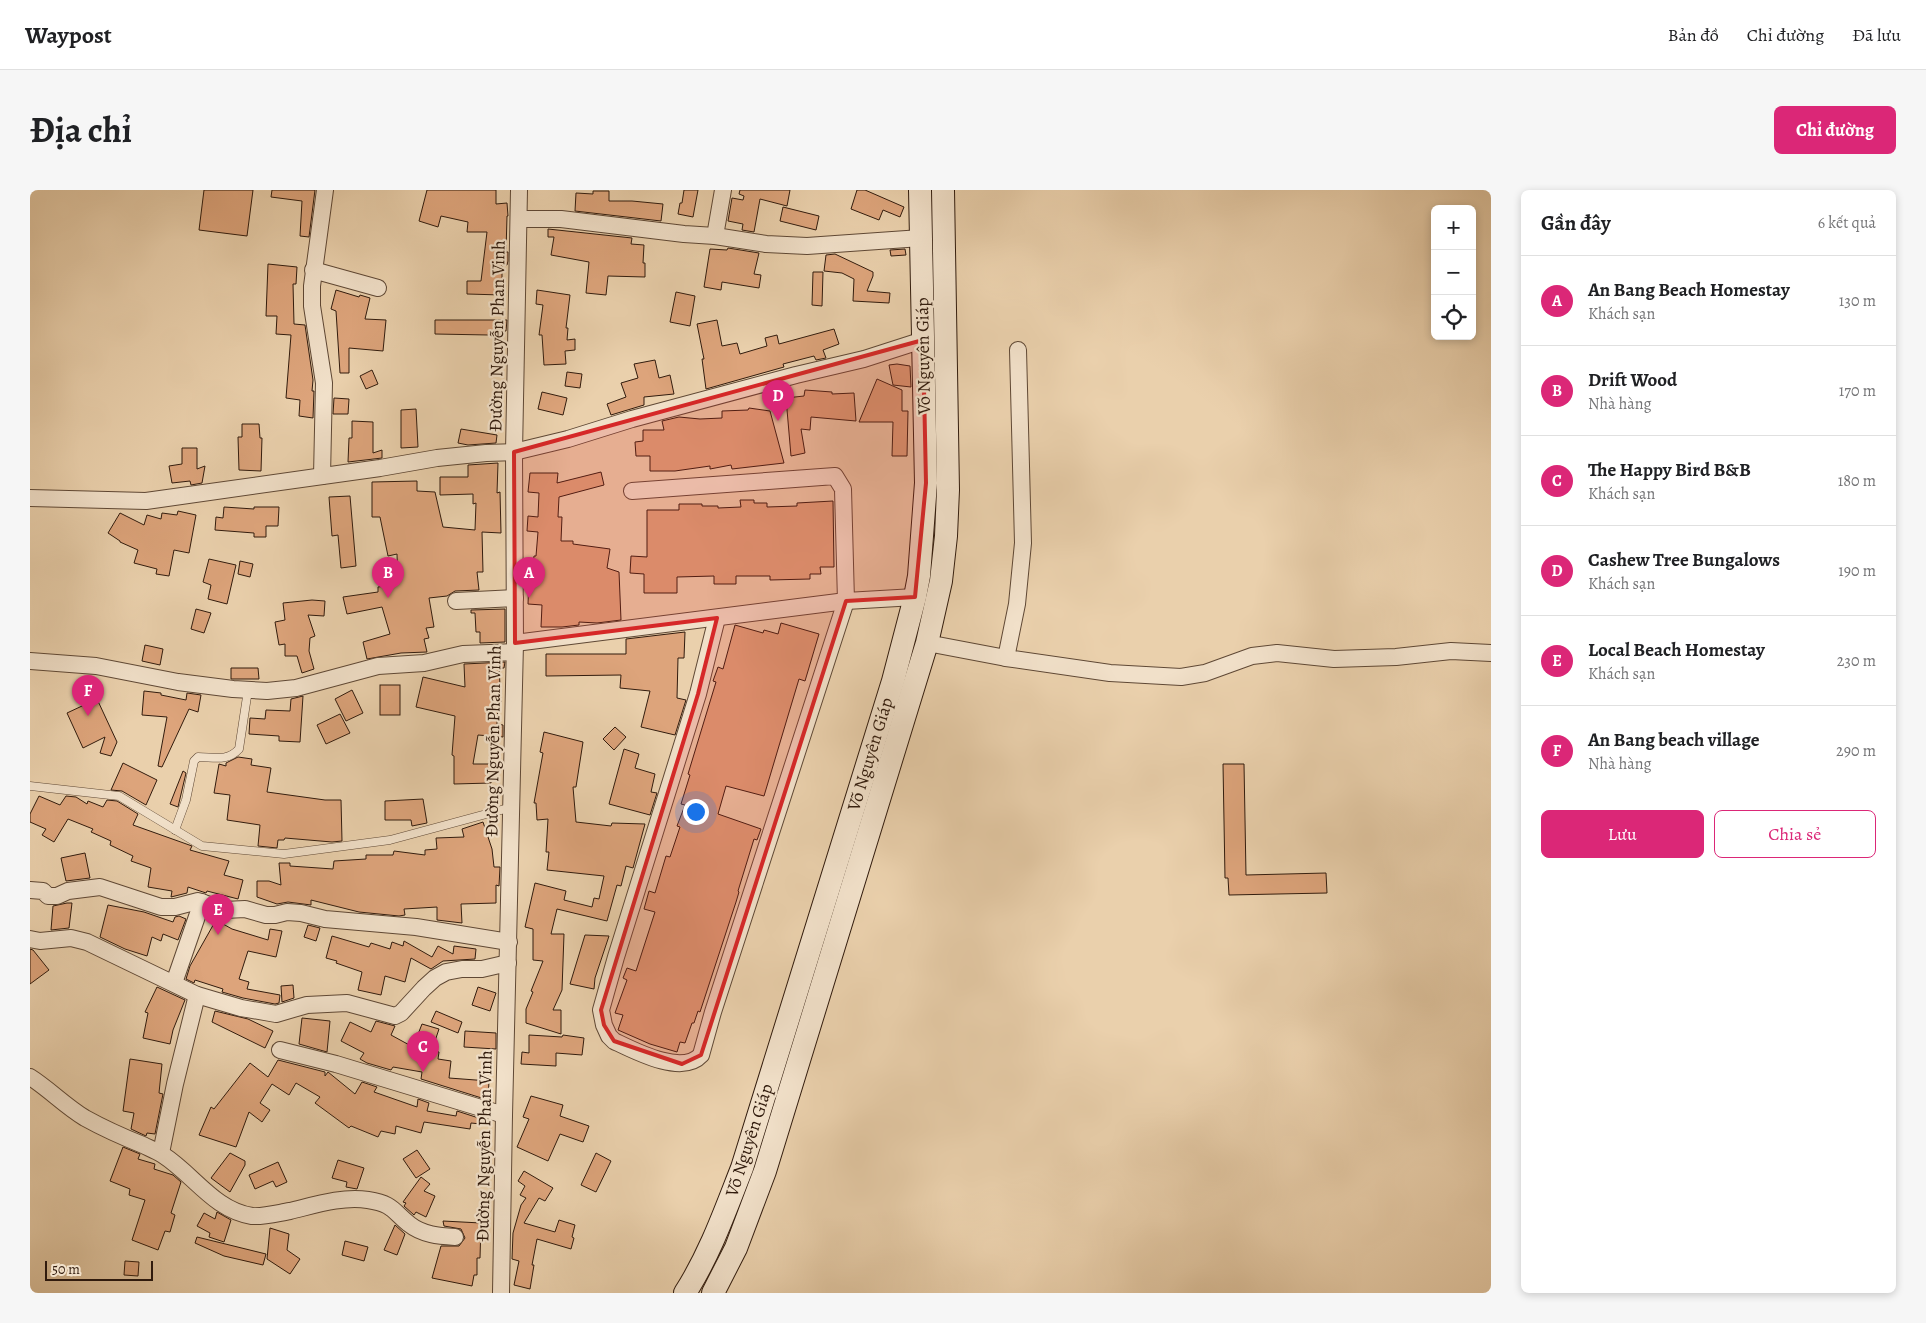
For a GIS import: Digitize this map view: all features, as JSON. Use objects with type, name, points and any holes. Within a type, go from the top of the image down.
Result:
[{"type":"main road","name":"Võ Nguyên Giáp","points":[[713,1293],[736,1248],[765,1171],[927,643],[926,599],[919,576],[926,483],[920,190]]},
{"type":"main road","name":"Võ Nguyên Giáp","points":[[685,1293],[695,1278],[718,1230],[742,1168],[890,691],[926,599],[946,536],[948,490],[943,190]]},
{"type":"street","points":[[322,476],[324,383],[312,306],[314,270],[325,190]]},
{"type":"street","name":"Đường Nguyễn Phan Vinh","points":[[501,1293],[515,647],[514,452],[519,190]]},
{"type":"street","points":[[715,236],[723,190]]},
{"type":"street","points":[[519,219],[561,219],[715,236],[766,244],[807,246],[921,238]]},
{"type":"street","points":[[314,270],[378,288]]},
{"type":"street","points":[[30,498],[146,501],[380,468],[437,458],[514,452],[568,439],[632,419],[796,375],[864,359],[923,340]]},
{"type":"street","points":[[1006,658],[1017,604],[1022,543],[1018,350]]},
{"type":"street","points":[[632,491],[835,476],[843,489],[846,601],[713,1012],[701,1055],[698,1059],[682,1064],[661,1060],[614,1041],[609,1036],[604,1025],[601,1010],[698,694],[717,618]]},
{"type":"street","points":[[456,601],[515,598]]},
{"type":"street","points":[[30,661],[96,666],[178,682],[267,691],[296,688],[378,666],[424,663],[463,654],[717,618],[846,601],[926,599]]},
{"type":"street","points":[[927,643],[1006,658],[1110,673],[1181,677],[1205,673],[1252,656],[1277,653],[1341,658],[1396,657],[1452,651],[1491,653]]},
{"type":"street","points":[[30,890],[43,891],[48,896],[57,896],[68,891],[100,887],[161,907],[175,907],[202,902],[226,910],[245,909],[275,916],[287,912],[301,913],[324,920],[416,927],[509,942]]},
{"type":"street","points":[[174,983],[202,902]]},
{"type":"street","points":[[30,940],[71,938],[87,942],[197,995],[241,1008],[276,1014],[307,1005],[347,1003],[395,1016],[435,978],[446,972],[482,969],[508,963]]},
{"type":"street","points":[[161,1153],[175,1084],[197,995]]},
{"type":"street","points":[[280,1050],[345,1066],[504,1115]]},
{"type":"street","points":[[30,1077],[83,1116],[161,1153],[194,1180],[206,1193],[224,1206],[238,1212],[254,1216],[275,1214],[348,1199],[367,1200],[390,1207],[397,1211],[409,1224],[424,1232],[437,1236],[455,1237]]},
{"type":"lane","points":[[175,830],[186,800],[194,761],[198,757],[225,758],[233,755],[239,749],[248,690]]},
{"type":"lane","points":[[30,786],[119,796],[202,846],[284,854],[390,840],[512,807]]},
{"type":"highlighted area","points":[[923,340],[926,483],[915,597],[846,601],[701,1055],[682,1064],[614,1041],[604,1025],[601,1010],[698,694],[717,618],[515,643],[514,452]]},
{"type":"building","points":[[204,190],[253,190],[247,236],[199,230]]},
{"type":"building","points":[[272,190],[315,190],[309,237],[300,236],[302,201],[271,197]]},
{"type":"building","points":[[427,190],[496,190],[496,204],[507,203],[506,252],[508,252],[508,261],[507,265],[502,264],[502,295],[467,294],[467,281],[481,281],[487,232],[467,232],[468,222],[441,216],[438,227],[419,221]]},
{"type":"building","points":[[684,190],[698,190],[693,217],[678,214]]},
{"type":"building","points":[[740,190],[790,190],[787,206],[760,199],[754,232],[742,230],[743,224],[728,221],[732,198],[743,200],[744,196],[739,194]]},
{"type":"building","points":[[857,190],[865,190],[904,207],[900,217],[883,210],[879,220],[851,209]]},
{"type":"building","points":[[593,191],[609,191],[609,201],[663,204],[661,221],[575,211],[576,193],[593,194]]},
{"type":"building","points":[[783,207],[819,216],[816,230],[780,221]]},
{"type":"building","points":[[548,229],[632,238],[631,244],[644,245],[643,263],[645,263],[645,277],[608,276],[606,295],[586,293],[589,262],[551,255],[554,237],[548,237]]},
{"type":"building","points":[[728,248],[759,253],[754,274],[761,275],[759,288],[722,282],[721,290],[704,287],[710,249],[727,250]]},
{"type":"building","points":[[905,249],[906,255],[891,256],[890,250]]},
{"type":"building","points":[[835,254],[873,272],[867,291],[890,293],[889,303],[853,301],[854,279],[842,273],[824,271],[826,255]]},
{"type":"building","points":[[268,264],[297,267],[296,284],[293,284],[294,324],[305,325],[313,380],[312,391],[314,391],[313,418],[299,416],[300,400],[286,398],[291,335],[276,334],[277,316],[266,316]]},
{"type":"building","points":[[813,272],[823,272],[822,306],[812,305]]},
{"type":"building","points":[[336,290],[359,297],[360,295],[370,298],[365,319],[386,320],[383,351],[349,348],[349,373],[340,373],[336,311],[331,309]]},
{"type":"building","points":[[537,290],[570,295],[566,328],[568,328],[567,340],[575,339],[575,350],[565,351],[566,364],[544,365],[542,335],[539,335],[543,305],[536,304]]},
{"type":"building","points":[[676,292],[695,296],[690,326],[670,322]]},
{"type":"building","points":[[435,320],[507,320],[506,331],[489,331],[489,335],[435,334]]},
{"type":"building","points":[[717,320],[722,346],[737,343],[740,354],[767,346],[765,338],[777,335],[779,344],[834,329],[839,344],[823,350],[826,358],[816,360],[814,356],[783,364],[784,367],[706,389],[702,359],[704,359],[697,324]]},
{"type":"building","points":[[655,360],[659,378],[670,375],[674,394],[644,397],[644,405],[611,415],[607,404],[626,397],[621,383],[638,378],[634,364]]},
{"type":"building","points":[[889,365],[910,366],[911,387],[893,385]]},
{"type":"building","points":[[372,370],[378,384],[366,389],[360,376]]},
{"type":"building","points":[[567,372],[582,374],[580,388],[565,386]]},
{"type":"building","points":[[877,379],[902,390],[902,411],[908,411],[907,456],[892,456],[893,422],[859,422]]},
{"type":"building","points":[[805,390],[832,392],[832,394],[854,393],[856,421],[811,417],[810,430],[801,429],[805,453],[791,456],[786,398],[804,396]]},
{"type":"building","points":[[542,392],[567,398],[563,415],[538,409]]},
{"type":"building","points":[[334,398],[349,399],[348,414],[333,414]]},
{"type":"building","points":[[749,408],[770,411],[784,463],[732,469],[731,465],[710,469],[710,466],[675,471],[650,471],[650,456],[636,456],[635,442],[643,441],[643,430],[664,430],[662,421],[679,417],[700,419],[722,418],[722,411],[748,410]]},
{"type":"building","points":[[416,409],[418,447],[401,448],[401,410]]},
{"type":"building","points":[[352,421],[373,422],[373,453],[382,450],[382,458],[348,462],[349,438],[352,438]]},
{"type":"building","points":[[242,424],[259,424],[260,438],[262,438],[261,471],[239,470],[238,437],[242,437]]},
{"type":"building","points":[[461,429],[497,435],[496,443],[468,445],[458,443]]},
{"type":"building","points":[[182,448],[197,448],[197,469],[205,466],[202,483],[191,485],[190,481],[172,483],[169,466],[182,464]]},
{"type":"building","points":[[498,463],[497,493],[500,492],[501,533],[482,532],[483,572],[477,572],[479,590],[455,591],[447,596],[429,598],[434,627],[426,628],[429,638],[424,639],[427,652],[401,653],[367,659],[363,642],[390,634],[382,607],[347,614],[343,597],[378,592],[378,587],[398,584],[397,554],[388,556],[380,517],[372,517],[372,482],[417,481],[417,491],[435,492],[443,527],[475,530],[476,503],[473,504],[473,494],[440,495],[440,477],[468,477],[468,465]]},
{"type":"building","points":[[601,472],[604,485],[559,497],[558,517],[562,517],[561,541],[573,541],[573,544],[610,549],[607,568],[619,572],[621,620],[597,623],[579,622],[579,625],[562,627],[541,627],[542,605],[528,604],[529,578],[531,578],[534,556],[536,556],[538,532],[527,531],[528,516],[538,517],[539,493],[528,492],[530,473],[558,473],[557,483]]},
{"type":"building","points":[[350,496],[356,566],[341,568],[338,535],[332,536],[329,497]]},
{"type":"building","points":[[740,500],[754,500],[754,503],[767,503],[767,507],[797,506],[797,503],[833,501],[834,567],[820,567],[821,574],[810,574],[810,579],[770,580],[770,576],[736,576],[736,584],[714,584],[714,576],[677,577],[677,593],[644,593],[644,574],[630,573],[631,556],[647,557],[647,510],[679,510],[679,504],[702,504],[702,506],[718,506],[718,508],[741,507]]},
{"type":"building","points":[[224,507],[254,509],[254,507],[279,507],[278,526],[266,526],[266,537],[254,537],[254,533],[215,530],[216,517],[223,518]]},
{"type":"building","points":[[178,511],[196,515],[189,553],[174,550],[169,576],[156,574],[157,569],[134,563],[138,550],[120,542],[108,533],[120,513],[144,525],[147,515],[161,519],[162,513],[177,515]]},
{"type":"building","points":[[209,559],[236,565],[227,604],[208,599],[211,585],[203,582]]},
{"type":"building","points":[[240,561],[253,564],[250,577],[238,574]]},
{"type":"building","points":[[312,600],[325,601],[324,616],[308,615],[315,636],[310,638],[309,651],[314,669],[302,673],[297,656],[285,656],[285,644],[279,645],[275,622],[285,620],[283,603]]},
{"type":"building","points":[[196,609],[211,613],[204,633],[191,629]]},
{"type":"building","points":[[505,609],[505,642],[480,643],[480,632],[476,632],[475,613],[471,613],[471,610]]},
{"type":"building","points":[[781,623],[819,634],[805,681],[799,679],[764,796],[726,786],[718,814],[761,829],[757,840],[754,839],[736,902],[700,1012],[698,1011],[694,1023],[692,1023],[685,1043],[680,1042],[677,1052],[650,1044],[618,1030],[623,1015],[615,1013],[627,980],[623,978],[627,968],[636,971],[655,912],[644,909],[649,891],[655,893],[666,856],[670,857],[680,827],[677,826],[685,805],[681,804],[690,775],[688,774],[716,682],[713,681],[718,667],[723,669],[735,625],[763,633],[764,630],[778,634]]},
{"type":"building","points":[[685,632],[684,658],[678,658],[677,698],[686,700],[675,735],[641,727],[650,691],[620,688],[621,675],[546,676],[546,654],[626,654],[626,639]]},
{"type":"building","points":[[145,645],[163,649],[160,665],[142,661]]},
{"type":"building","points":[[505,662],[504,668],[499,668],[501,702],[498,702],[497,724],[503,725],[503,737],[478,735],[473,764],[491,764],[491,783],[454,784],[454,756],[452,755],[455,716],[416,707],[423,677],[465,687],[464,664]]},
{"type":"building","points":[[231,668],[258,668],[259,679],[231,679]]},
{"type":"building","points":[[380,685],[400,685],[400,715],[380,715]]},
{"type":"building","points":[[352,690],[363,713],[346,721],[335,699]]},
{"type":"building","points":[[144,691],[161,693],[161,695],[186,700],[187,693],[201,695],[198,712],[189,709],[162,767],[158,766],[167,717],[142,715]]},
{"type":"building","points":[[303,696],[300,742],[279,741],[279,736],[249,734],[250,718],[265,719],[266,710],[290,711],[291,699]]},
{"type":"building","points":[[97,699],[117,742],[111,756],[100,753],[105,737],[83,748],[67,713]]},
{"type":"building","points":[[340,714],[350,733],[326,744],[317,725]]},
{"type":"building","points":[[615,727],[626,737],[614,750],[603,739]]},
{"type":"building","points":[[544,732],[583,742],[576,787],[573,787],[576,822],[611,826],[612,823],[645,824],[633,868],[626,866],[621,886],[617,885],[607,921],[557,909],[551,934],[564,934],[562,990],[553,1010],[561,1010],[561,1034],[526,1023],[526,1009],[543,961],[533,960],[533,929],[525,927],[535,883],[566,891],[564,900],[592,907],[594,898],[599,899],[604,876],[547,870],[549,852],[546,852],[548,819],[537,820],[536,803],[534,803],[543,753],[540,752]]},
{"type":"building","points":[[624,749],[639,754],[635,768],[655,774],[651,792],[657,793],[650,815],[609,804]]},
{"type":"building","points":[[238,757],[252,759],[251,765],[271,768],[267,792],[325,800],[341,800],[342,841],[332,842],[285,838],[284,840],[278,840],[277,848],[258,846],[260,825],[227,820],[230,795],[214,793],[219,764],[226,766],[226,763]]},
{"type":"building","points":[[123,763],[157,780],[146,805],[122,791],[111,790]]},
{"type":"building","points":[[1223,764],[1244,764],[1246,875],[1326,873],[1327,893],[1229,895],[1228,878],[1225,878]]},
{"type":"building","points":[[183,771],[186,773],[178,807],[170,804]]},
{"type":"building","points":[[39,796],[60,805],[66,796],[76,797],[87,804],[88,801],[103,807],[107,800],[117,801],[138,814],[133,825],[192,846],[190,850],[229,861],[224,875],[243,880],[238,899],[207,891],[206,893],[188,887],[187,893],[171,897],[172,891],[148,887],[151,868],[131,861],[133,856],[110,845],[111,841],[91,832],[93,829],[68,819],[54,842],[42,835],[46,829],[30,822],[30,814]]},
{"type":"building","points":[[423,799],[427,823],[412,826],[411,820],[385,820],[385,801]]},
{"type":"building","points":[[483,822],[492,849],[494,867],[500,867],[499,886],[496,885],[496,903],[461,904],[462,923],[437,920],[437,907],[404,909],[405,915],[399,916],[359,912],[311,900],[311,905],[288,902],[277,904],[257,897],[257,881],[269,881],[281,885],[279,863],[290,863],[290,866],[333,869],[334,861],[366,859],[366,855],[393,855],[394,851],[425,855],[425,850],[437,849],[436,838],[464,837],[462,829]]},
{"type":"building","points":[[85,853],[90,878],[66,881],[61,858]]},
{"type":"building","points":[[72,903],[69,928],[51,930],[53,906]]},
{"type":"building","points":[[108,905],[144,912],[173,922],[175,917],[179,916],[186,919],[178,940],[163,934],[161,941],[152,937],[147,956],[125,949],[100,937]]},
{"type":"building","points":[[216,920],[232,929],[268,940],[270,929],[282,931],[276,957],[248,951],[239,979],[249,982],[247,989],[280,995],[279,1003],[275,1004],[243,998],[222,992],[223,989],[195,980],[194,983],[186,979],[190,966]]},
{"type":"building","points":[[308,925],[320,928],[316,941],[304,937]]},
{"type":"building","points":[[585,935],[609,936],[595,978],[594,989],[570,984]]},
{"type":"building","points":[[332,936],[369,947],[371,943],[390,949],[392,942],[403,946],[404,941],[432,957],[438,946],[453,954],[454,946],[476,949],[475,959],[443,961],[431,969],[411,958],[405,982],[385,976],[381,995],[358,990],[362,972],[326,958]]},
{"type":"building","points":[[30,949],[33,950],[49,970],[30,984]]},
{"type":"building","points":[[293,985],[294,998],[282,1002],[281,986]]},
{"type":"building","points":[[157,987],[185,1000],[173,1030],[170,1044],[143,1038],[148,1013],[145,1012]]},
{"type":"building","points":[[478,987],[496,993],[490,1011],[472,1005]]},
{"type":"building","points":[[215,1011],[248,1019],[273,1031],[265,1048],[212,1022]]},
{"type":"building","points":[[436,1011],[462,1022],[458,1033],[431,1022]]},
{"type":"building","points":[[302,1018],[330,1021],[327,1052],[299,1044]]},
{"type":"building","points":[[376,1021],[395,1026],[391,1035],[413,1047],[422,1024],[439,1029],[432,1050],[439,1052],[438,1059],[451,1061],[449,1078],[489,1081],[488,1100],[421,1079],[422,1072],[393,1067],[391,1070],[367,1063],[360,1059],[364,1053],[341,1041],[350,1022],[371,1032]]},
{"type":"building","points":[[465,1031],[496,1033],[496,1049],[464,1047]]},
{"type":"building","points":[[529,1035],[562,1037],[563,1035],[584,1038],[582,1055],[556,1053],[556,1066],[521,1064],[522,1052],[529,1053]]},
{"type":"building","points":[[130,1059],[162,1064],[159,1093],[163,1094],[155,1134],[147,1133],[146,1136],[131,1129],[134,1113],[123,1111]]},
{"type":"building","points":[[278,1060],[325,1072],[325,1076],[328,1072],[355,1094],[362,1082],[377,1087],[374,1092],[417,1107],[418,1099],[429,1103],[427,1111],[456,1116],[457,1111],[491,1122],[491,1125],[471,1123],[470,1129],[424,1122],[421,1133],[396,1126],[395,1134],[381,1131],[378,1137],[351,1126],[349,1128],[315,1103],[320,1097],[296,1083],[289,1095],[272,1084],[260,1103],[270,1110],[262,1122],[249,1112],[236,1147],[199,1135],[211,1107],[214,1109],[250,1063],[268,1077]]},
{"type":"building","points":[[531,1096],[563,1105],[560,1116],[589,1126],[583,1142],[560,1134],[548,1161],[517,1147],[529,1119],[523,1117]]},
{"type":"building","points":[[123,1147],[140,1154],[138,1159],[155,1164],[154,1169],[173,1175],[181,1182],[171,1213],[175,1215],[170,1232],[165,1231],[158,1250],[132,1240],[145,1200],[129,1195],[130,1189],[110,1181]]},
{"type":"building","points":[[417,1150],[430,1169],[416,1178],[403,1159]]},
{"type":"building","points":[[230,1153],[245,1161],[245,1165],[230,1192],[211,1178]]},
{"type":"building","points":[[596,1153],[611,1161],[596,1192],[581,1185]]},
{"type":"building","points":[[338,1160],[364,1168],[357,1189],[346,1187],[347,1182],[332,1178]]},
{"type":"building","points":[[278,1162],[287,1182],[276,1187],[273,1181],[255,1189],[249,1175]]},
{"type":"building","points":[[524,1171],[553,1188],[545,1201],[539,1198],[524,1223],[555,1232],[559,1220],[575,1225],[571,1249],[537,1239],[530,1289],[514,1285],[519,1261],[512,1259],[513,1233],[521,1205],[526,1198],[520,1195],[525,1186],[518,1181]]},
{"type":"building","points":[[421,1177],[430,1184],[424,1191],[435,1196],[426,1217],[416,1212],[414,1215],[404,1206],[406,1203],[403,1202]]},
{"type":"building","points":[[217,1212],[231,1220],[224,1242],[209,1237],[210,1233],[197,1226],[204,1213],[215,1219]]},
{"type":"building","points":[[443,1221],[481,1223],[480,1258],[477,1258],[477,1275],[474,1275],[472,1286],[432,1278],[441,1246],[459,1246],[465,1238],[461,1229],[444,1226]]},
{"type":"building","points":[[395,1225],[405,1234],[397,1255],[384,1250]]},
{"type":"building","points":[[270,1228],[289,1234],[287,1250],[300,1259],[290,1274],[267,1259]]},
{"type":"building","points":[[197,1237],[266,1254],[263,1265],[224,1256],[195,1243]]},
{"type":"building","points":[[345,1241],[368,1247],[364,1261],[342,1255]]},
{"type":"building","points":[[125,1261],[139,1262],[138,1276],[124,1275]]},
{"type":"place","name":"Cashew Tree Bungalows","points":[[778,421]]},
{"type":"place","name":"Drift Wood","points":[[388,598]]},
{"type":"place","name":"An Bang Beach Homestay","points":[[529,598]]},
{"type":"place","name":"An Bang beach village","points":[[88,716]]},
{"type":"place","name":"Local Beach Homestay","points":[[218,935]]},
{"type":"place","name":"The Happy Bird B&B","points":[[423,1072]]}]
